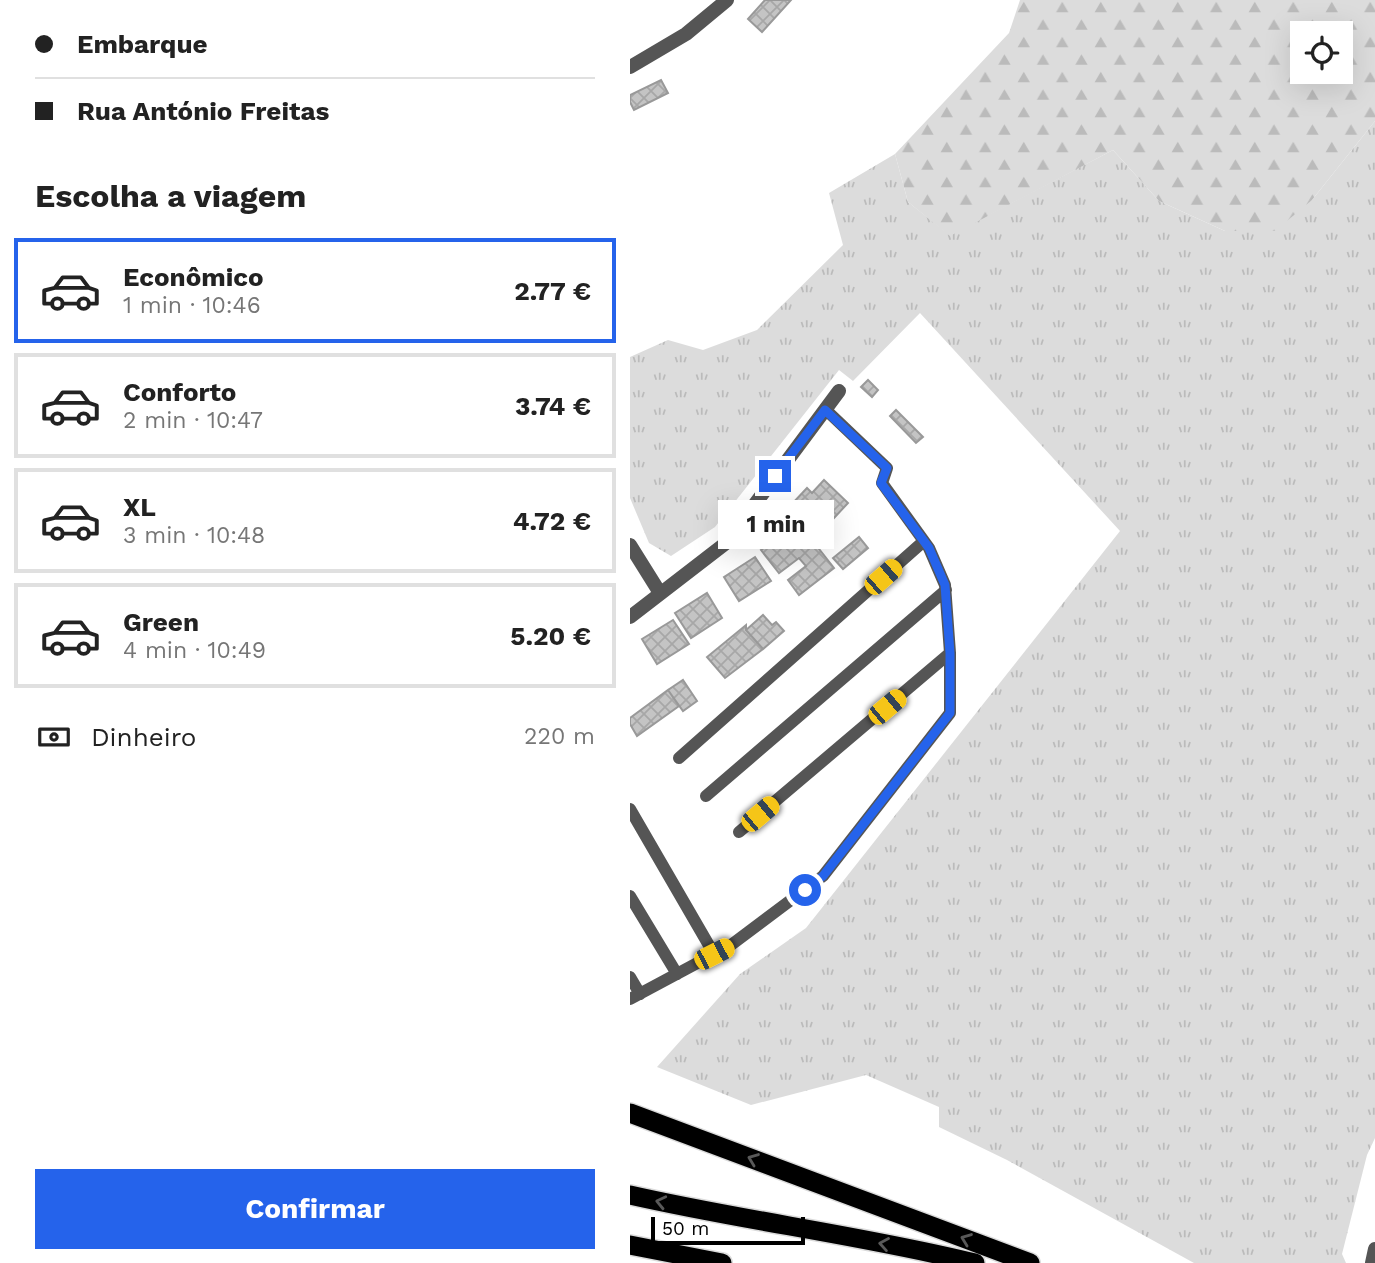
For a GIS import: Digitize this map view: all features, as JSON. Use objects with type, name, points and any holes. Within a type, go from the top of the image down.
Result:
[{"type":"highway","points":[[630,1113],[1030,1263]]},
{"type":"highway","points":[[630,1195],[708,1213],[933,1252],[975,1263]]},
{"type":"highway","points":[[630,1245],[722,1263]]},
{"type":"street","points":[[630,67],[686,34],[727,0]]},
{"type":"street","points":[[630,617],[726,543],[839,391]]},
{"type":"street","points":[[630,545],[660,593]]},
{"type":"street","points":[[1372,1263],[1375,1249]]},
{"type":"lane","points":[[630,977],[635,997],[731,945],[813,883],[832,865],[950,713],[946,590],[929,548],[881,483],[887,468],[825,410]]},
{"type":"lane","points":[[679,758],[924,541]]},
{"type":"lane","points":[[706,796],[946,590]]},
{"type":"lane","points":[[739,832],[950,653]]},
{"type":"lane","points":[[630,809],[714,954]]},
{"type":"lane","points":[[630,896],[677,974]]},
{"type":"green space","points":[[1020,0],[1375,0],[1375,121],[1312,200],[1275,231],[1225,231],[1159,201],[1113,150],[950,236],[908,202],[895,154],[1009,33]]},
{"type":"green space","points":[[1375,121],[1375,1138],[1367,1155],[1342,1254],[1346,1263],[1194,1263],[1007,1160],[939,1127],[939,1107],[866,1075],[751,1105],[657,1067],[740,974],[806,928],[1120,531],[920,313],[853,381],[839,370],[715,527],[671,556],[649,543],[630,498],[630,357],[668,340],[703,350],[757,330],[843,245],[829,193],[895,154],[908,202],[950,235],[1113,150],[1159,201],[1225,231],[1312,200]]},
{"type":"building","points":[[765,0],[791,0],[762,32],[748,19]]},
{"type":"building","points":[[661,80],[668,93],[634,110],[630,95]]},
{"type":"building","points":[[868,380],[878,390],[872,397],[861,387]]},
{"type":"building","points":[[896,410],[923,437],[916,443],[890,416]]},
{"type":"building","points":[[824,480],[848,503],[820,533],[791,505],[807,488],[812,493]]},
{"type":"building","points":[[798,522],[834,568],[799,595],[788,580],[806,566],[799,558],[779,573],[761,550]]},
{"type":"building","points":[[859,537],[868,548],[843,569],[833,558]]},
{"type":"building","points":[[755,557],[771,581],[739,601],[724,577]]},
{"type":"building","points":[[707,593],[722,618],[691,638],[675,613]]},
{"type":"building","points":[[763,615],[772,625],[776,622],[784,631],[763,649],[746,630]]},
{"type":"building","points":[[673,620],[689,644],[657,664],[642,639]]},
{"type":"building","points":[[746,625],[746,630],[763,649],[725,678],[707,657]]},
{"type":"building","points":[[683,680],[697,701],[683,711],[668,690]]},
{"type":"building","points":[[668,690],[679,706],[637,736],[630,724],[630,718]]},
{"type":"route","points":[[775,476],[825,410],[887,468],[881,483],[929,548],[945,585],[947,611],[950,713],[823,876],[805,890]]}]
